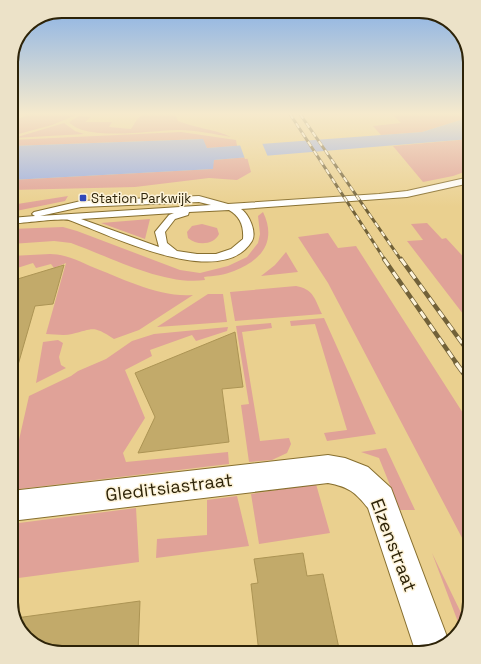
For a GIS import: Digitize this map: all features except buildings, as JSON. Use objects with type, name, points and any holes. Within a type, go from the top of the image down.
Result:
[{"type":"street","name":"Gleditsiastraat","points":[[18,505],[328,469]]},
{"type":"street","name":"Elzenstraat","points":[[328,469],[347,472],[365,481],[380,499],[431,644]]},
{"type":"lane","points":[[18,220],[232,208],[379,197],[407,194],[463,182]]},
{"type":"lane","points":[[18,219],[46,211],[80,204],[199,199],[232,208],[240,212],[249,229],[248,239],[233,253],[217,258],[177,256],[67,218]]},
{"type":"lane","points":[[177,256],[162,244],[160,232],[172,217],[196,209]]},
{"type":"shaded area","points":[[205,145],[237,146],[207,148]]},
{"type":"shaded area","points":[[463,145],[463,172],[423,182],[393,146]]},
{"type":"shaded area","points":[[247,157],[251,172],[237,180],[209,178],[135,187],[18,190],[18,180],[212,169],[214,160]]},
{"type":"shaded area","points":[[68,196],[65,201],[18,211],[18,204]]},
{"type":"shaded area","points":[[263,212],[267,222],[268,232],[267,241],[259,255],[252,261],[234,271],[204,277],[205,280],[189,281],[155,275],[71,243],[54,241],[18,244],[18,229],[63,227],[180,270],[200,273],[228,266],[247,257],[258,243],[260,234],[258,216]]},
{"type":"shaded area","points":[[150,219],[145,239],[101,223]]},
{"type":"shaded area","points":[[427,223],[442,239],[446,238],[463,256],[463,314],[407,241],[423,240],[411,224]]},
{"type":"shaded area","points":[[202,224],[217,228],[219,234],[217,238],[209,242],[200,243],[192,241],[188,238],[187,232],[192,226]]},
{"type":"shaded area","points":[[328,233],[338,248],[356,246],[463,413],[463,540],[328,283],[298,237]]},
{"type":"shaded area","points":[[286,252],[298,272],[261,276],[275,265]]},
{"type":"shaded area","points":[[60,255],[154,290],[180,295],[193,295],[139,330],[114,339],[93,329],[69,335],[46,334],[66,263],[54,268],[51,264],[36,268],[33,263],[18,268],[18,256]]},
{"type":"shaded area","points":[[296,286],[302,287],[310,292],[322,314],[235,321],[230,292]]},
{"type":"shaded area","points":[[208,294],[223,294],[227,322],[157,327]]},
{"type":"shaded area","points":[[324,318],[376,434],[327,441],[324,433],[347,430],[315,324],[291,326],[290,321]]},
{"type":"shaded area","points":[[271,323],[272,328],[242,332],[260,441],[289,438],[291,444],[287,453],[272,460],[249,462],[241,405],[249,404],[236,326]]},
{"type":"shaded area","points":[[228,327],[227,331],[196,341],[192,335],[150,350],[152,356],[125,370],[145,418],[123,453],[126,462],[228,452],[229,464],[18,489],[18,444],[29,396],[71,376],[78,371],[106,359],[132,341],[154,334]]},
{"type":"shaded area","points":[[58,340],[63,343],[59,357],[61,365],[66,368],[36,383],[43,342]]},
{"type":"shaded area","points":[[386,448],[415,510],[400,510],[379,458],[361,452]]},
{"type":"shaded area","points":[[316,484],[330,533],[259,544],[251,494]]},
{"type":"shaded area","points":[[237,496],[249,546],[156,558],[157,539],[207,535],[207,500]]},
{"type":"shaded area","points":[[136,508],[139,562],[18,578],[18,523]]},
{"type":"shaded area","points":[[432,553],[461,613],[458,622]]},
{"type":"water","points":[[206,145],[207,148],[247,145],[397,145],[214,160],[213,169],[18,180],[18,146]]},
{"type":"pier","points":[[240,145],[263,145],[268,157],[245,159]]},
{"type":"railway","points":[[310,145],[385,260]]},
{"type":"railway","points":[[321,145],[401,260]]},
{"type":"railway","points":[[384,259],[457,364]]},
{"type":"railway","points":[[401,259],[463,344]]},
{"type":"railway","points":[[456,363],[463,372]]},
{"type":"place","name":"Station Parkwijk","points":[[83,198]]}]
